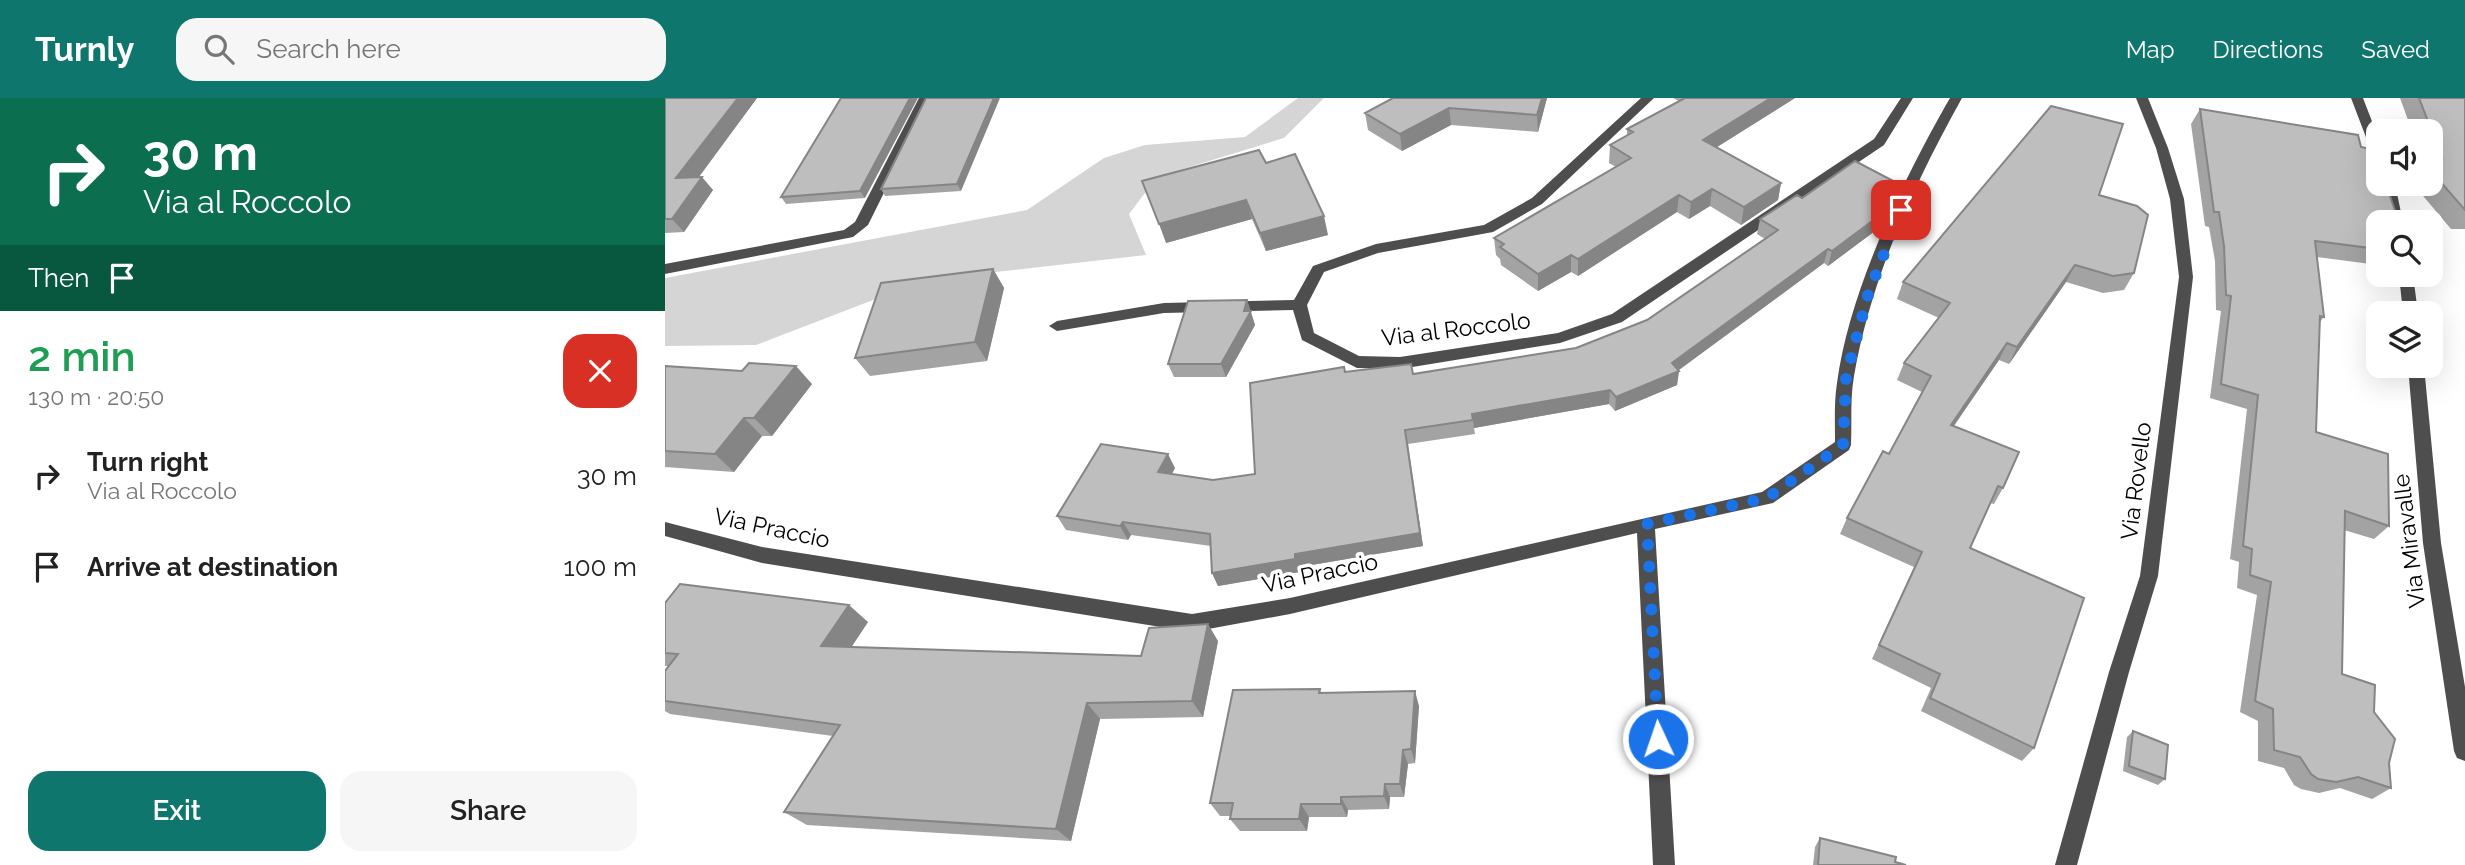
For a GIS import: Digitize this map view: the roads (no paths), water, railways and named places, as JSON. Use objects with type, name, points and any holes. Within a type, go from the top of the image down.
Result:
[{"type":"street","points":[[665,269],[813,243],[848,234],[860,225],[925,98]]},
{"type":"street","points":[[1057,326],[1164,308],[1299,304],[1318,269],[1376,249],[1488,229],[1537,201],[1648,98]]},
{"type":"street","name":"Via al Roccolo","points":[[1299,304],[1307,336],[1357,362],[1400,363],[1560,338],[1616,318],[1879,142],[1907,98]]},
{"type":"street","points":[[1664,865],[1647,524],[1767,498],[1843,445],[1846,377],[1868,295],[1910,188],[1956,98]]},
{"type":"street","name":"Via Rovello","points":[[2066,865],[2119,672],[2149,576],[2186,276],[2177,199],[2162,148],[2142,98]]},
{"type":"street","points":[[2357,98],[2366,122]]},
{"type":"street","name":"Via Miravalle","points":[[2417,378],[2431,543],[2465,751]]},
{"type":"street","name":"Via Praccio","points":[[665,529],[762,555],[1192,623],[1290,607],[1647,524]]}]
